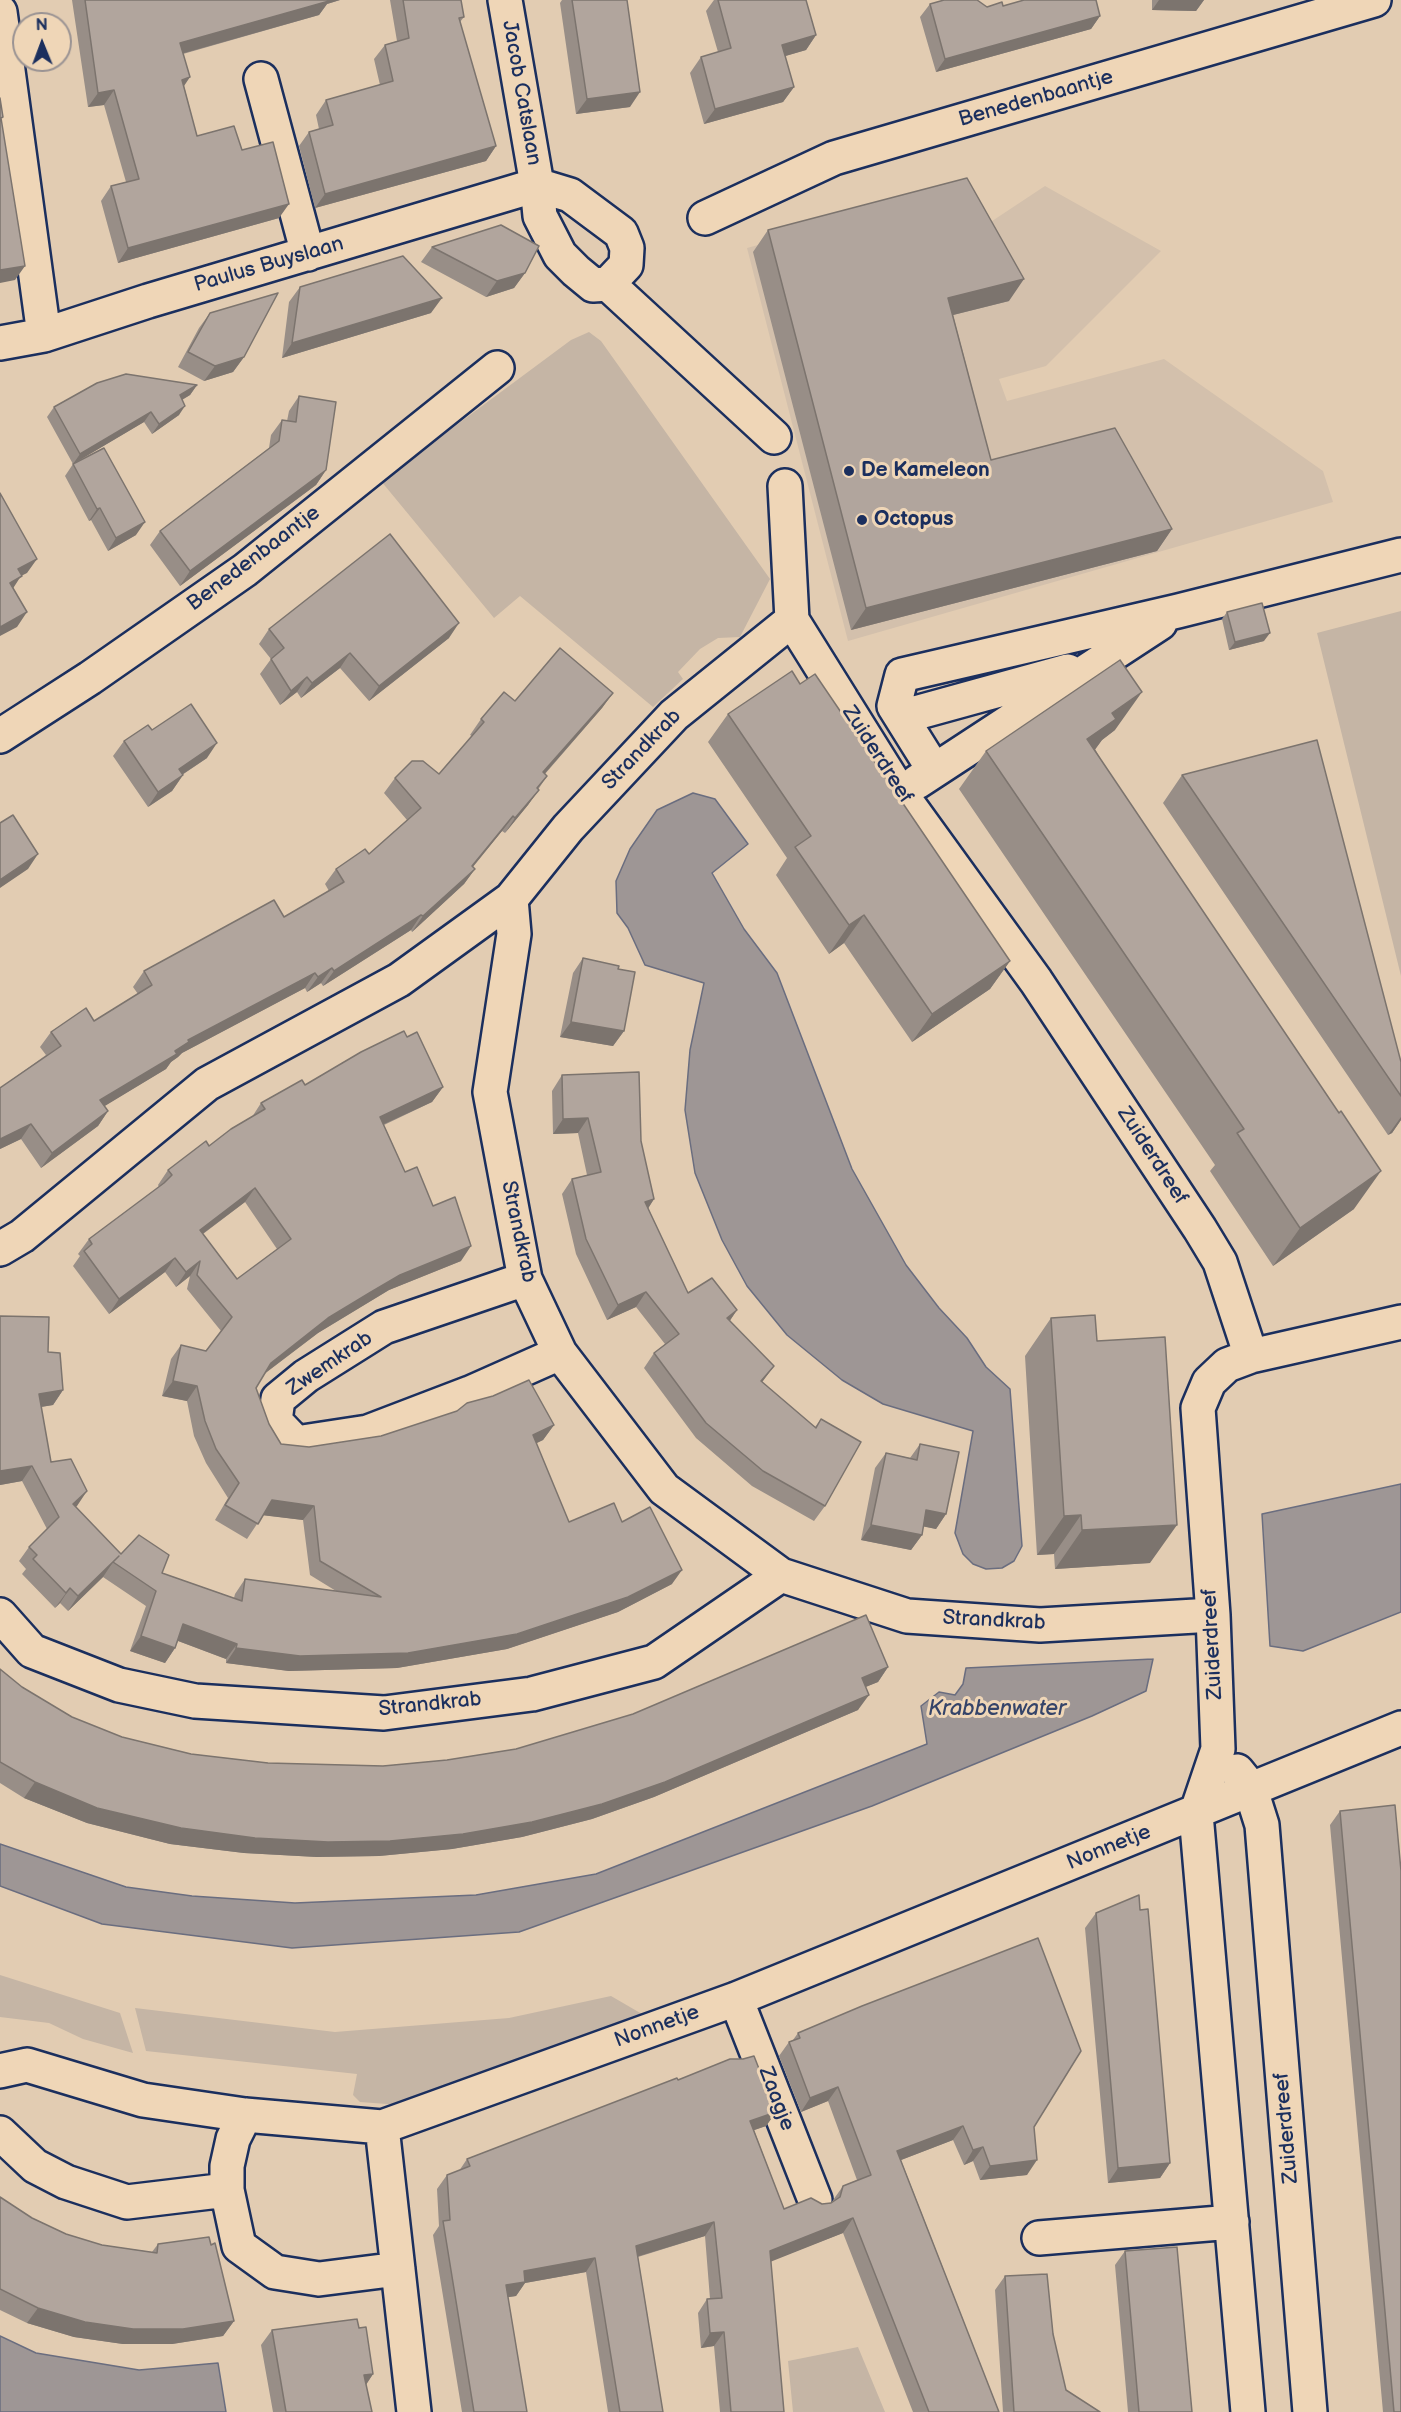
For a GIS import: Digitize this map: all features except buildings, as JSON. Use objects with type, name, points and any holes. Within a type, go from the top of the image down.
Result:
[{"type":"street","name":"Jacob Catslaan","points":[[505,0],[537,185],[540,216],[560,255],[593,285],[608,284],[626,265],[627,248],[621,233],[570,195],[537,185]]},
{"type":"street","name":"Benedenbaantje","points":[[705,218],[834,158],[1374,0]]},
{"type":"street","points":[[0,12],[44,334]]},
{"type":"street","points":[[261,80],[308,254]]},
{"type":"street","name":"Paulus Buyslaan","points":[[0,343],[44,334],[537,185]]},
{"type":"street","points":[[608,284],[774,437]]},
{"type":"street","name":"Benedenbaantje","points":[[0,736],[90,678],[245,570],[497,368]]},
{"type":"street","points":[[785,486],[792,620]]},
{"type":"street","points":[[934,770],[894,706],[902,675],[1178,611],[1401,555]]},
{"type":"street","points":[[900,793],[1178,611]]},
{"type":"street","name":"Zuiderdreef","points":[[792,620],[900,793],[1036,981],[1200,1229],[1220,1262],[1251,1356],[1227,1365],[1209,1382],[1198,1408],[1212,1615],[1218,1749],[1196,1814],[1248,2412]]},
{"type":"street","name":"Strandkrab","points":[[0,1249],[22,1236],[207,1084],[399,980],[511,899],[568,828],[674,715],[792,620]]},
{"type":"street","points":[[901,717],[1099,662]]},
{"type":"street","name":"Strandkrab","points":[[511,899],[514,934],[490,1092],[525,1279],[560,1353],[664,1489],[781,1575],[907,1616],[1040,1625],[1212,1615]]},
{"type":"street","name":"Zwemkrab","points":[[525,1279],[384,1327],[296,1384],[278,1399],[275,1421],[296,1443],[368,1432],[470,1393],[560,1353]]},
{"type":"street","points":[[1251,1356],[1401,1322]]},
{"type":"street","name":"Strandkrab","points":[[0,1615],[32,1651],[120,1685],[195,1701],[384,1713],[532,1694],[654,1662],[781,1575]]},
{"type":"street","name":"Nonnetje","points":[[382,2127],[736,1999],[1196,1814],[1251,1787],[1401,1728]]},
{"type":"street","name":"Zuiderdreef","points":[[1218,1749],[1251,1787],[1262,1826],[1310,2412]]},
{"type":"street","name":"Zaagje","points":[[736,1999],[815,2200]]},
{"type":"street","points":[[0,2071],[27,2065],[143,2100],[245,2115],[382,2127],[414,2412]]},
{"type":"street","points":[[245,2115],[233,2139],[227,2166],[228,2190],[239,2246],[275,2272],[319,2279],[398,2269]]},
{"type":"street","points":[[0,2133],[35,2166],[66,2182],[127,2202],[228,2190]]},
{"type":"street","points":[[1039,2238],[1232,2222]]},
{"type":"shaded area","points":[[1045,186],[1161,251],[1046,366],[999,379],[1007,401],[1164,359],[1323,471],[1333,502],[848,641],[747,248],[956,191],[980,229]]},
{"type":"shaded area","points":[[589,332],[601,341],[770,579],[740,637],[718,638],[700,649],[678,672],[683,679],[653,707],[520,596],[494,618],[381,481],[571,340]]},
{"type":"shaded area","points":[[1401,611],[1401,976],[1317,633]]},
{"type":"shaded area","points":[[0,1975],[120,2013],[133,2053],[83,2039],[49,2023],[0,2017]]},
{"type":"shaded area","points":[[611,1996],[642,2014],[400,2105],[360,2102],[353,2095],[357,2074],[146,2051],[135,2008],[335,2032],[509,2018]]},
{"type":"shaded area","points":[[858,2347],[885,2412],[793,2412],[788,2361]]},
{"type":"water","points":[[693,793],[715,799],[748,844],[712,873],[744,929],[777,973],[852,1169],[906,1265],[939,1308],[967,1338],[986,1367],[1010,1389],[1022,1546],[1014,1561],[1002,1568],[986,1569],[973,1564],[963,1554],[955,1533],[973,1431],[883,1404],[842,1380],[787,1335],[747,1286],[722,1240],[695,1173],[685,1110],[690,1050],[704,983],[645,965],[628,928],[617,913],[616,881],[630,849],[657,810]]},
{"type":"water","points":[[1401,1484],[1401,1612],[1303,1651],[1270,1646],[1262,1514]]},
{"type":"water","name":"Krabbenwater","points":[[1153,1659],[1146,1691],[1092,1716],[872,1806],[519,1932],[292,1948],[102,1924],[0,1886],[0,1844],[126,1887],[192,1896],[295,1903],[476,1895],[596,1874],[927,1744],[921,1706],[939,1692],[955,1695],[963,1684],[966,1668]]},
{"type":"water","points":[[0,2336],[36,2353],[139,2370],[218,2363],[226,2412],[0,2412]]},
{"type":"place","name":"De Kameleon","points":[[849,471]]},
{"type":"place","name":"Octopus","points":[[862,520]]}]
